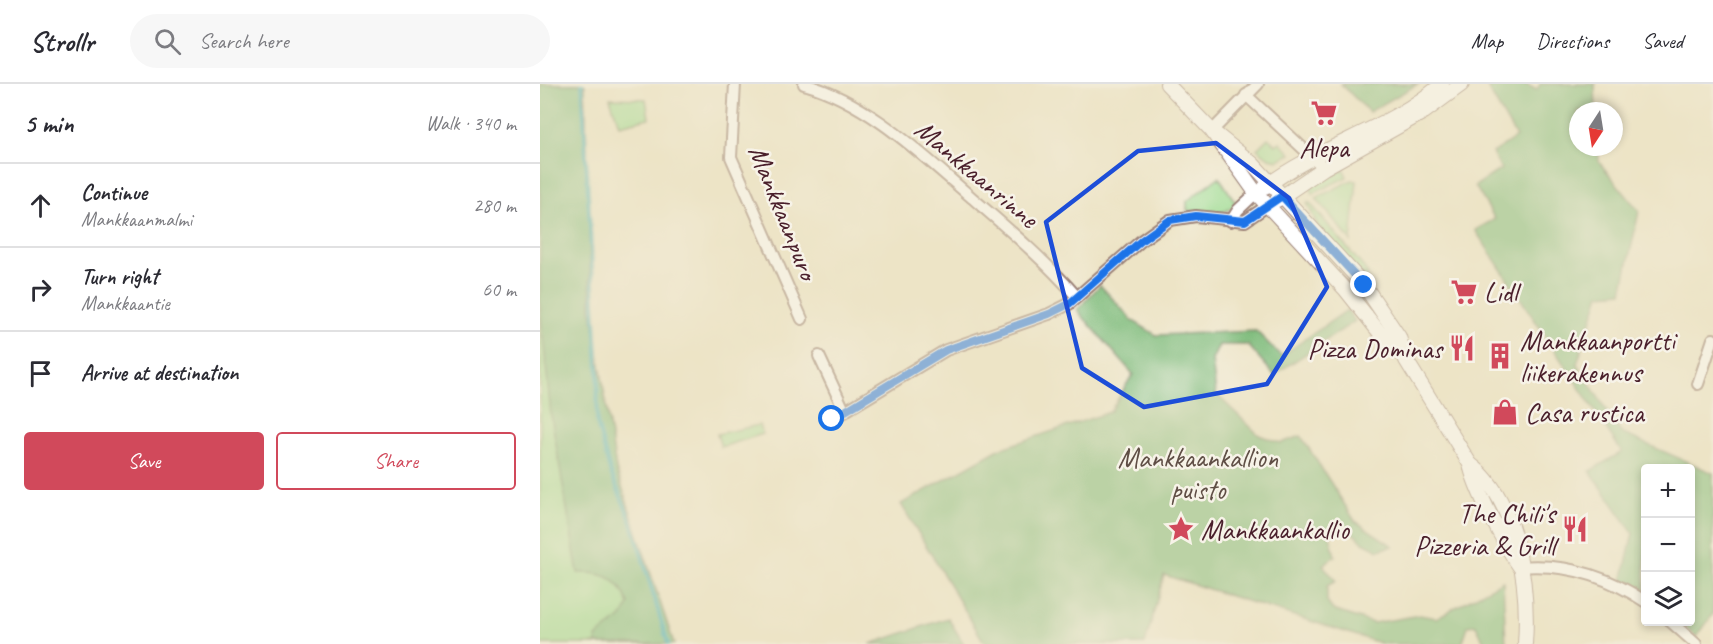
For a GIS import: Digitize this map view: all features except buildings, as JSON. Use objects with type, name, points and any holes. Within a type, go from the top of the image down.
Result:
[{"type":"main road","points":[[1167,84],[1212,131],[1253,164],[1364,285],[1399,337],[1404,356],[1470,464],[1472,478],[1520,567],[1525,603],[1525,644]]},
{"type":"main road","points":[[1256,194],[1286,171],[1393,116],[1442,84]]},
{"type":"main road","points":[[1267,206],[1324,168],[1425,112],[1462,84]]},
{"type":"main road","points":[[1212,131],[1256,194],[1345,289],[1388,343],[1404,356]]},
{"type":"street","name":"Mankkaanpuro","points":[[735,84],[731,157],[802,319]]},
{"type":"street","name":"Mankkaanrinne","points":[[804,84],[837,96],[898,136],[1005,227],[1077,297]]},
{"type":"street","points":[[1212,131],[1258,84]]},
{"type":"street","points":[[1246,95],[1324,168]]},
{"type":"street","points":[[1231,221],[1238,210],[1256,194]]},
{"type":"street","points":[[832,419],[946,350],[1049,314],[1077,297],[1159,226],[1170,220],[1196,216],[1245,221],[1267,206]]},
{"type":"street","points":[[1698,384],[1713,339]]},
{"type":"street","points":[[819,356],[845,412]]},
{"type":"street","points":[[1520,567],[1551,565],[1575,569],[1623,587],[1641,599]]},
{"type":"street","points":[[1676,626],[1696,644]]},
{"type":"highlighted area","points":[[1216,143],[1289,198],[1327,287],[1267,384],[1144,407],[1082,368],[1046,222],[1138,151]]},
{"type":"green space","points":[[540,84],[585,84],[591,307],[616,469],[674,644],[540,644]]},
{"type":"green space","points":[[540,84],[585,84],[591,307],[616,469],[674,644],[597,644],[596,637],[622,617],[629,604],[620,588],[610,578],[603,575],[578,573],[551,415],[540,306]]},
{"type":"green space","points":[[1341,84],[1418,84],[1369,112]]},
{"type":"green space","points":[[1488,84],[1525,84],[1537,90],[1540,84],[1595,84],[1596,102],[1569,102],[1569,156],[1599,156],[1599,162],[1639,211],[1622,292],[1600,294],[1577,364],[1621,433],[1692,464],[1641,464],[1641,594],[1622,582],[1633,533],[1590,471],[1622,452],[1475,230],[1495,219],[1475,186],[1501,169],[1492,153],[1516,137],[1488,89]]},
{"type":"green space","points":[[610,98],[646,99],[649,118],[619,125]]},
{"type":"green space","points":[[1268,138],[1276,145],[1280,142],[1291,154],[1278,160],[1269,158],[1257,149]]},
{"type":"green space","points":[[1344,170],[1347,177],[1312,194],[1311,188],[1318,181]]},
{"type":"green space","points":[[1219,177],[1236,203],[1232,208],[1213,214],[1187,210],[1187,201]]},
{"type":"green space","points":[[1352,180],[1357,181],[1351,241],[1316,198]]},
{"type":"green space","points":[[1307,203],[1310,203],[1365,269],[1368,274],[1366,280],[1321,233]]},
{"type":"green space","name":"Mankkaankallion puisto","points":[[1100,285],[1133,321],[1156,335],[1256,331],[1281,356],[1347,310],[1355,321],[1274,375],[1248,345],[1219,345],[1212,360],[1216,394],[1259,435],[1281,443],[1301,436],[1355,521],[1393,546],[1379,550],[1363,542],[1341,523],[1330,536],[1335,556],[1323,565],[1336,581],[1327,586],[1327,602],[1333,610],[1373,623],[1420,615],[1436,618],[1503,581],[1506,644],[1485,644],[1476,625],[1468,626],[1462,644],[1383,644],[1164,575],[1145,644],[985,644],[901,504],[999,449],[1110,412],[1133,374],[1077,310]]},
{"type":"green space","points":[[759,425],[763,434],[721,447],[717,434]]},
{"type":"green space","points":[[1695,465],[1713,473],[1713,614],[1697,637],[1683,626],[1695,626]]},
{"type":"green space","points":[[948,618],[964,644],[870,644]]},
{"type":"waterway","points":[[582,84],[598,373],[597,423],[610,471],[632,523],[668,644]]},
{"type":"place","name":"Alepa","points":[[1324,113]]},
{"type":"place","name":"Lidl","points":[[1464,292]]},
{"type":"place","name":"Pizza Dominas","points":[[1462,348]]},
{"type":"place","name":"Mankkaanportti liikerakennus","points":[[1500,356]]},
{"type":"place","name":"Casa rustica","points":[[1505,412]]},
{"type":"place","name":"Mankkaankallio","points":[[1181,529]]},
{"type":"place","name":"The Chili's Pizzeria & Grill","points":[[1575,529]]},
{"type":"route","points":[[832,419],[946,350],[1049,314],[1069,304],[1142,240],[1170,220],[1196,216],[1245,221],[1282,196],[1364,285]]}]
